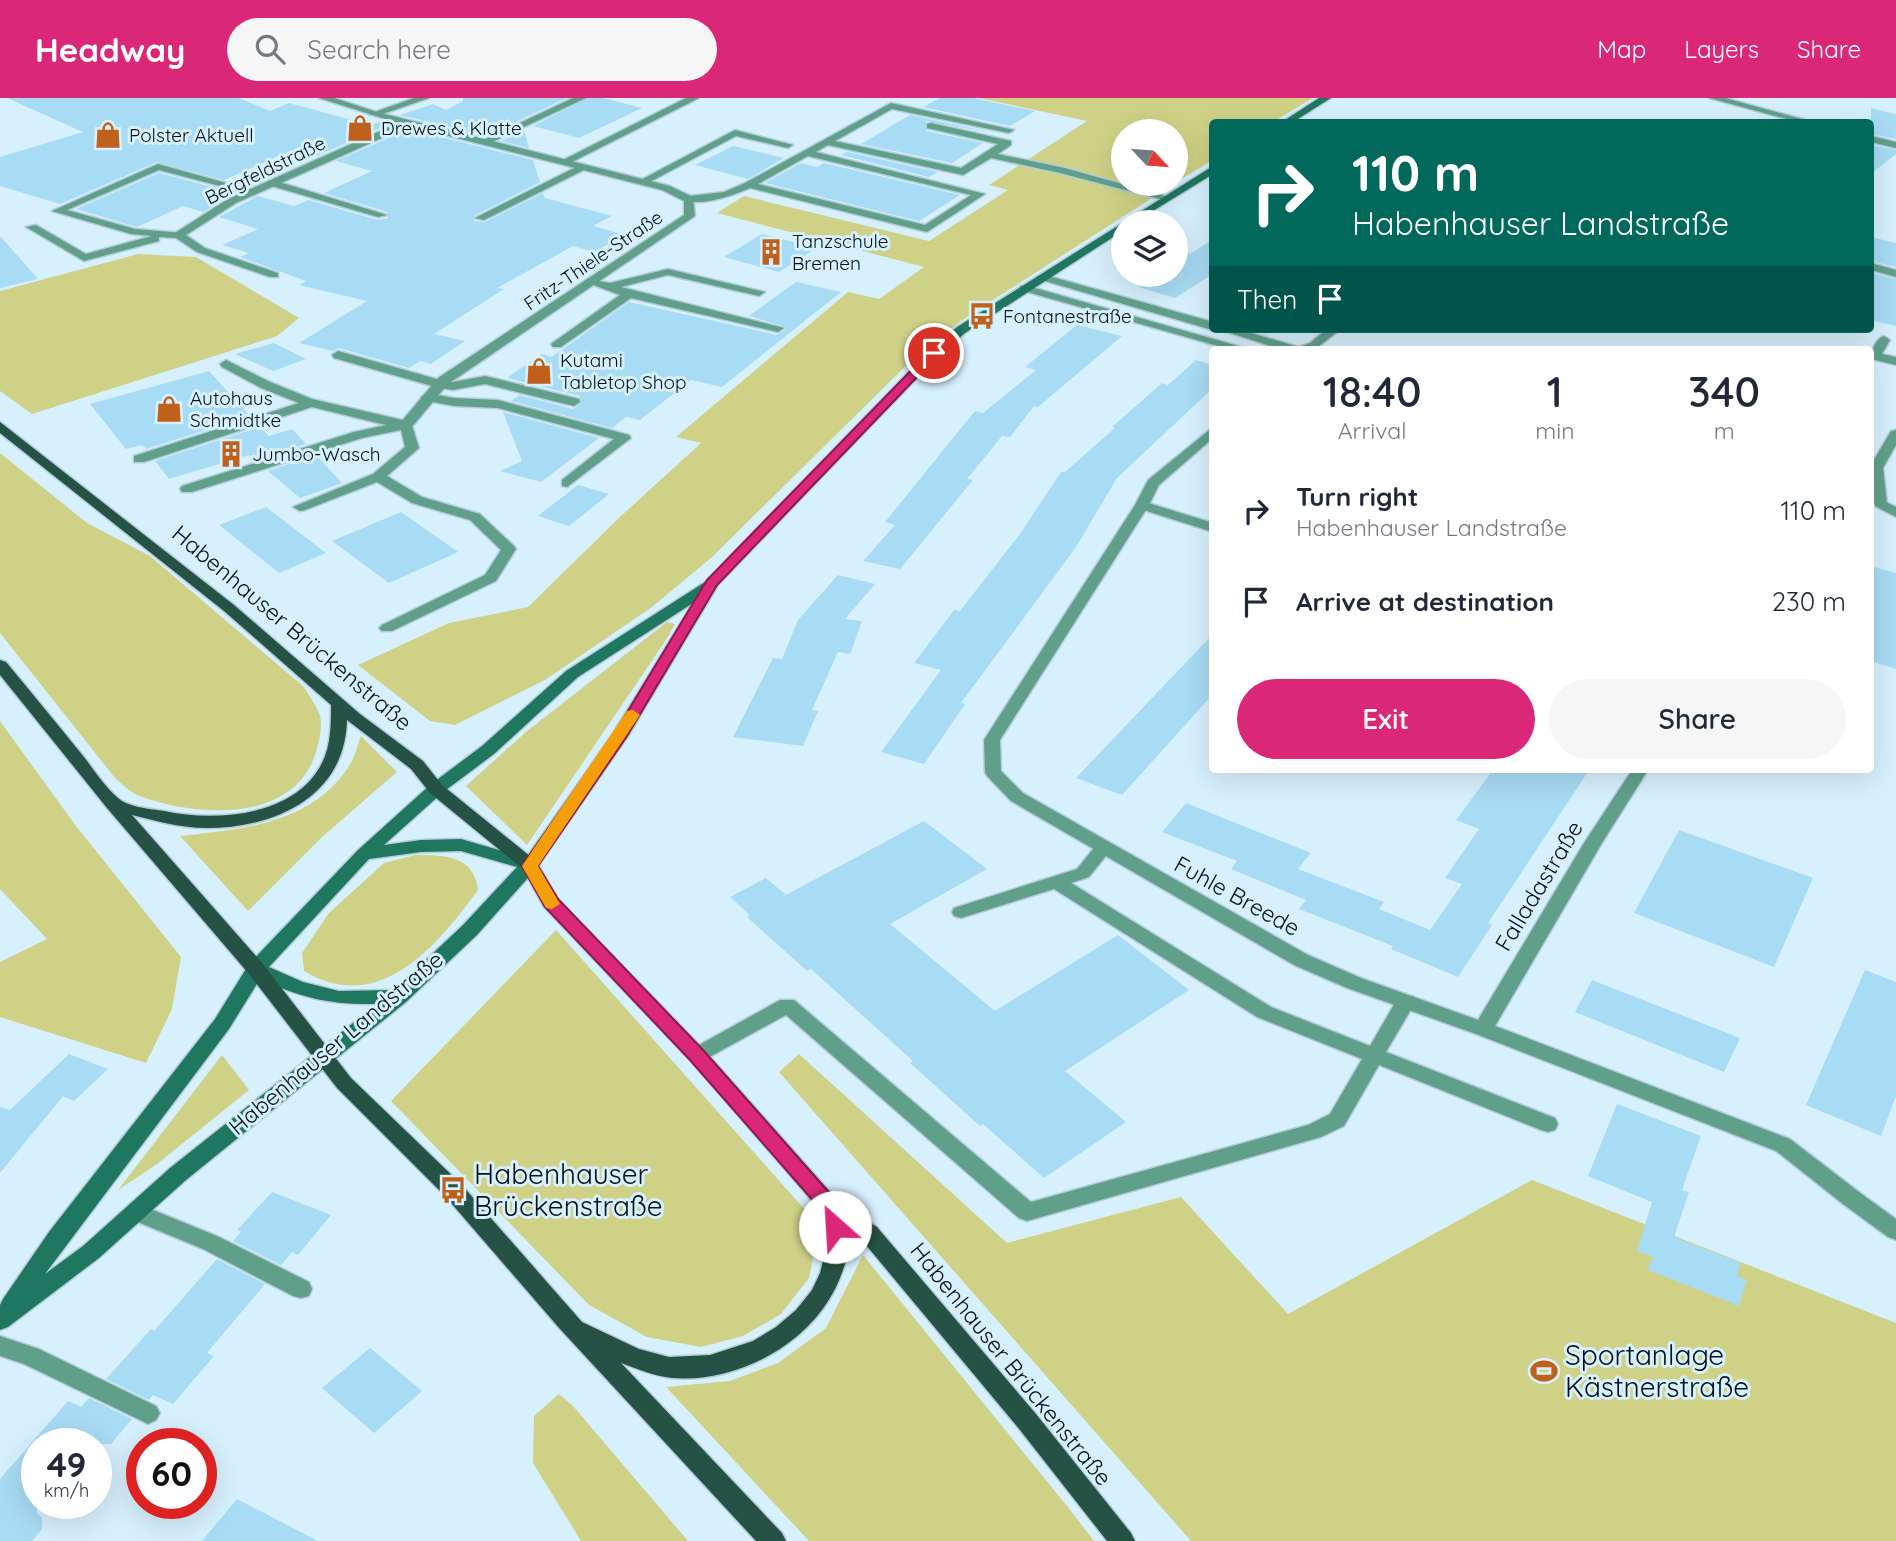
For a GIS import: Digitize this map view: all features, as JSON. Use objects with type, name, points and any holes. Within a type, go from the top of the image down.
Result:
[{"type":"main road","name":"Habenhauser Brückenstraße","points":[[0,426],[229,608],[339,704],[417,765],[436,789],[530,866],[551,903],[697,1055],[832,1209],[869,1233],[1028,1422],[1122,1541]]},
{"type":"main road","points":[[0,440],[23,443]]},
{"type":"main road","points":[[0,665],[113,804],[256,969],[344,1083],[453,1190],[568,1322],[773,1541]]},
{"type":"main road","points":[[113,804],[188,822],[232,820],[271,811],[305,794],[329,768],[340,738],[339,704]]},
{"type":"main road","points":[[568,1322],[638,1361],[682,1368],[729,1360],[772,1344],[805,1318],[827,1288],[839,1244],[832,1209]]},
{"type":"street","name":"Fritz-Thiele-Straße","points":[[324,98],[374,114],[666,188],[689,199],[690,216],[439,384],[406,425]]},
{"type":"street","points":[[374,114],[420,98]]},
{"type":"street","points":[[484,142],[581,98]]},
{"type":"street","points":[[564,162],[694,98]]},
{"type":"street","points":[[1292,119],[1326,98]]},
{"type":"street","points":[[1714,98],[1796,119]]},
{"type":"street","points":[[689,199],[726,195],[749,185],[891,106],[1009,130]]},
{"type":"street","points":[[826,142],[963,172],[1007,143],[877,114]]},
{"type":"street","name":"Bergfeldstraße","points":[[179,235],[232,201],[407,122]]},
{"type":"street","points":[[642,182],[735,133],[788,145]]},
{"type":"street","points":[[1874,140],[1896,145]]},
{"type":"street","points":[[749,185],[927,229],[980,194],[807,153]]},
{"type":"street","points":[[989,155],[1062,170],[1167,198]]},
{"type":"street","points":[[254,192],[158,167],[57,211],[135,232],[179,235],[201,250],[274,275]]},
{"type":"street","points":[[480,218],[582,167]]},
{"type":"street","points":[[1148,210],[1209,172]]},
{"type":"street","points":[[272,183],[382,215]]},
{"type":"street","points":[[32,227],[84,258],[133,243],[179,235]]},
{"type":"street","name":"Habenhauser Landstraße","points":[[1,1318],[91,1252],[178,1174],[399,998],[470,930],[530,866],[620,736],[712,583],[907,379],[961,330],[1111,233]]},
{"type":"street","points":[[1874,267],[1896,274]]},
{"type":"street","points":[[609,287],[668,272],[759,292]]},
{"type":"street","points":[[1042,277],[1209,325]]},
{"type":"street","points":[[592,281],[629,294],[778,328]]},
{"type":"street","points":[[1024,288],[1232,346]]},
{"type":"street","points":[[557,344],[629,294]]},
{"type":"street","points":[[1238,333],[1285,346]]},
{"type":"street","points":[[1314,346],[1330,333]]},
{"type":"street","points":[[1874,357],[1884,340]]},
{"type":"street","points":[[338,355],[439,384],[453,386],[485,380],[574,402]]},
{"type":"street","points":[[1874,359],[1896,361]]},
{"type":"street","points":[[226,364],[253,381],[313,403],[368,419],[406,425]]},
{"type":"street","points":[[427,397],[454,402],[498,404],[624,438],[567,483]]},
{"type":"street","points":[[139,459],[313,403]]},
{"type":"street","points":[[300,507],[377,477],[412,448],[406,425]]},
{"type":"street","points":[[187,489],[359,435],[406,425]]},
{"type":"street","name":"Fuhle Breede","points":[[1209,434],[1153,483],[1142,505],[992,740],[993,772],[1017,797],[1301,960],[1783,1145],[1896,1231]]},
{"type":"street","points":[[1874,466],[1896,434]]},
{"type":"street","points":[[1874,472],[1880,503],[1896,513]]},
{"type":"street","points":[[377,477],[417,500],[475,517],[509,549],[491,578],[387,628]]},
{"type":"street","points":[[1142,505],[1209,527]]},
{"type":"street","name":"Habenhauser Landstraße","points":[[1,1318],[57,1238],[222,1024],[256,969],[364,854],[436,789],[488,750],[572,674],[712,583]]},
{"type":"street","name":"Falladastraße","points":[[1483,1029],[1592,843],[1638,773]]},
{"type":"street","points":[[364,854],[421,845],[461,845],[530,866]]},
{"type":"street","points":[[961,912],[1083,873],[1103,848]]},
{"type":"street","points":[[1056,882],[1264,1012],[1548,1124]]},
{"type":"street","points":[[256,969],[298,988],[339,998],[399,998]]},
{"type":"street","points":[[697,1055],[787,1006],[1027,1212],[1314,1130],[1337,1119],[1406,1001]]},
{"type":"street","points":[[136,1212],[211,1243],[302,1289]]},
{"type":"street","points":[[0,1346],[31,1356],[148,1413]]},
{"type":"green space","points":[[979,98],[1313,98],[1278,119],[1209,119],[1209,162],[1188,175],[1188,119],[1111,119],[1111,196],[1155,196],[1133,210],[1111,210],[1111,224],[971,314],[923,349],[711,558],[652,607],[545,680],[455,725],[430,721],[358,665],[449,623],[528,607],[701,443],[676,437],[848,292],[879,299],[924,267],[717,213],[744,196],[929,241],[1008,190],[989,185],[1087,121]]},
{"type":"green space","points":[[138,254],[196,257],[299,318],[277,336],[32,414],[0,391],[0,291]]},
{"type":"green space","points":[[0,453],[87,523],[150,556],[304,687],[319,712],[321,726],[314,758],[301,780],[283,795],[261,805],[236,810],[210,810],[184,808],[137,795],[115,778],[0,633]]},
{"type":"green space","points":[[667,622],[675,624],[666,640],[527,845],[466,786],[527,731]]},
{"type":"green space","points":[[0,721],[76,826],[181,957],[172,1009],[146,1063],[0,1017],[0,962],[47,939],[0,889]]},
{"type":"green space","points":[[361,736],[397,772],[322,837],[248,911],[180,836],[251,826],[296,812],[334,785],[351,763]]},
{"type":"green space","points":[[415,855],[456,859],[471,870],[475,878],[478,890],[444,933],[403,969],[381,980],[357,985],[331,983],[304,971],[302,953],[329,913],[384,863]]},
{"type":"green space","points":[[556,930],[806,1211],[816,1242],[809,1278],[781,1314],[743,1336],[701,1347],[647,1337],[589,1305],[391,1101]]},
{"type":"green space","name":"Sportanlage Kästnerstraße","points":[[799,1054],[1007,1243],[1181,1197],[1288,1314],[1532,1180],[1896,1323],[1896,1541],[1191,1541],[779,1072]]},
{"type":"green space","points":[[222,1055],[249,1090],[157,1164],[118,1190]]},
{"type":"green space","points":[[863,1255],[1094,1541],[809,1541],[666,1387],[730,1381],[778,1363],[826,1328]]},
{"type":"green space","points":[[559,1394],[573,1406],[688,1541],[581,1541],[533,1463],[534,1416]]},
{"type":"building","points":[[7,98],[239,98],[270,111],[289,103],[370,125],[383,121],[391,123],[317,156],[292,150],[224,180],[157,162],[60,204],[0,186],[0,157],[83,132]]},
{"type":"building","points":[[463,98],[567,98],[485,136],[400,115],[433,104],[446,110],[463,101]]},
{"type":"building","points":[[588,98],[603,98],[642,108],[579,138],[533,126]]},
{"type":"building","points":[[940,98],[973,98],[1035,111],[1010,126],[923,107]]},
{"type":"building","points":[[1871,108],[1896,114],[1896,139],[1874,135],[1874,119],[1871,119]]},
{"type":"building","points":[[910,115],[999,134],[926,121],[926,131],[983,143],[952,163],[861,144]]},
{"type":"building","points":[[409,129],[533,160],[540,182],[474,216],[474,221],[485,222],[543,193],[545,198],[612,216],[593,226],[625,235],[594,252],[573,246],[497,288],[504,289],[434,334],[465,341],[431,364],[420,361],[409,368],[339,348],[333,351],[299,343],[367,301],[299,285],[306,281],[240,257],[249,253],[222,245],[258,229],[219,217],[258,196],[294,206],[309,200],[377,220],[388,218],[388,212],[324,193],[372,171],[336,161]]},
{"type":"building","points":[[524,130],[529,148],[501,141]]},
{"type":"building","points":[[733,146],[784,158],[748,179],[695,165]]},
{"type":"building","points":[[1874,146],[1896,150],[1896,154],[1874,172]]},
{"type":"building","points":[[847,152],[938,172],[929,177],[841,155]]},
{"type":"building","points":[[801,163],[817,167],[824,163],[960,195],[919,221],[765,183]]},
{"type":"building","points":[[159,173],[235,193],[203,212],[183,206],[137,227],[76,209]]},
{"type":"building","name":"Tanzschule Bremen","points":[[762,234],[817,248],[779,272],[724,257]]},
{"type":"building","points":[[0,236],[38,279],[0,288]]},
{"type":"building","points":[[1874,238],[1896,243],[1896,267],[1874,262]]},
{"type":"building","points":[[1209,242],[1209,277],[1175,298],[1139,287],[1188,287],[1188,253]]},
{"type":"building","points":[[1874,274],[1896,279],[1896,326],[1874,321]]},
{"type":"building","points":[[796,282],[841,292],[722,387],[691,380],[640,420],[626,417],[612,428],[511,401],[519,395],[573,409],[581,404],[580,396],[507,378],[541,354],[552,357],[629,302],[777,335],[786,327],[749,316]]},
{"type":"building","points":[[1077,325],[1122,336],[1038,407],[1034,406],[1010,437],[1002,436],[967,479],[973,480],[900,569],[863,561],[895,525],[885,522],[975,411],[983,413],[1036,370],[1025,367]]},
{"type":"building","points":[[274,343],[306,359],[273,371],[235,354]]},
{"type":"building","points":[[1196,360],[1209,364],[1209,392],[1117,478],[1076,547],[961,703],[965,704],[924,764],[881,752],[941,670],[914,663],[954,610],[960,611],[1020,534],[1061,472],[1065,472],[1115,428],[1112,427],[1162,383],[1168,385]]},
{"type":"building","name":"Autohaus Schmidtke","points":[[209,371],[250,416],[146,449],[142,445],[126,449],[90,404]]},
{"type":"building","points":[[503,412],[599,438],[541,482],[500,471],[522,461]]},
{"type":"building","points":[[260,427],[269,436],[292,429],[306,444],[256,460],[249,455],[169,479],[155,461]]},
{"type":"building","points":[[316,455],[342,483],[300,498],[268,471]]},
{"type":"building","points":[[578,485],[609,494],[569,526],[538,516]]},
{"type":"building","points":[[266,507],[326,553],[279,573],[219,525]]},
{"type":"building","points":[[401,512],[458,552],[389,583],[332,541]]},
{"type":"building","points":[[1874,567],[1896,573],[1896,669],[1874,662]]},
{"type":"building","points":[[838,575],[875,584],[845,619],[862,621],[850,654],[838,652],[812,710],[818,711],[803,746],[733,737],[773,658],[782,659],[798,620]]},
{"type":"building","points":[[1209,638],[1209,698],[1122,795],[1076,778]]},
{"type":"building","points":[[1491,773],[1587,773],[1488,923],[1492,925],[1458,977],[1391,949],[1393,946],[1299,909],[1306,900],[1231,869],[1237,861],[1162,832],[1186,803],[1311,853],[1298,869],[1384,902],[1379,909],[1430,930],[1462,884],[1445,878],[1479,829],[1456,820]]},
{"type":"building","points":[[924,821],[987,869],[890,924],[995,1011],[1118,935],[1189,990],[1065,1071],[1126,1122],[1044,1178],[983,1124],[980,1126],[811,969],[807,971],[747,917],[750,915],[730,897],[766,878],[786,895]]},
{"type":"building","points":[[1679,830],[1813,878],[1774,967],[1634,913]]},
{"type":"building","points":[[1865,970],[1896,982],[1896,1096],[1881,1136],[1806,1105]]},
{"type":"building","points":[[1592,980],[1740,1038],[1724,1072],[1575,1012]]},
{"type":"building","points":[[69,1054],[108,1069],[74,1101],[63,1096],[0,1173],[0,1107],[10,1110]]},
{"type":"building","points":[[1617,1104],[1701,1136],[1682,1190],[1689,1192],[1674,1237],[1741,1263],[1737,1276],[1747,1280],[1739,1306],[1648,1270],[1653,1257],[1637,1251],[1652,1202],[1588,1176]]},
{"type":"building","points":[[272,1192],[331,1215],[298,1255],[292,1252],[281,1265],[233,1241],[241,1232],[237,1230]]},
{"type":"building","points":[[217,1259],[265,1284],[207,1353],[214,1356],[173,1404],[153,1395],[149,1400],[106,1379],[151,1329],[154,1331]]},
{"type":"building","points":[[370,1348],[422,1391],[374,1433],[322,1388]]},
{"type":"building","points":[[89,1398],[132,1419],[112,1443],[112,1428],[44,1428],[68,1401],[81,1407]]},
{"type":"building","points":[[21,1455],[21,1519],[42,1519],[42,1529],[32,1541],[0,1541],[0,1479]]},
{"type":"building","points":[[237,1499],[318,1541],[202,1541]]},
{"type":"slow traffic","points":[[552,904],[530,866],[633,715]]},
{"type":"place","name":"Drewes & Klatte","points":[[360,128]]},
{"type":"place","name":"Polster Aktuell","points":[[108,135]]},
{"type":"place","name":"Tanzschule Bremen","points":[[771,252]]},
{"type":"place","name":"Fontanestraße","points":[[982,316]]},
{"type":"place","name":"Kutami Tabletop Shop","points":[[539,371]]},
{"type":"place","name":"Autohaus Schmidtke","points":[[169,409]]},
{"type":"place","name":"Jumbo-Wasch","points":[[231,454]]},
{"type":"place","name":"Habenhauser Brückenstraße","points":[[453,1190]]},
{"type":"place","name":"Sportanlage Kästnerstraße","points":[[1544,1371]]},
{"type":"route","points":[[835,1227],[832,1209],[697,1055],[551,903],[530,866],[620,736],[712,583],[934,353]]}]
